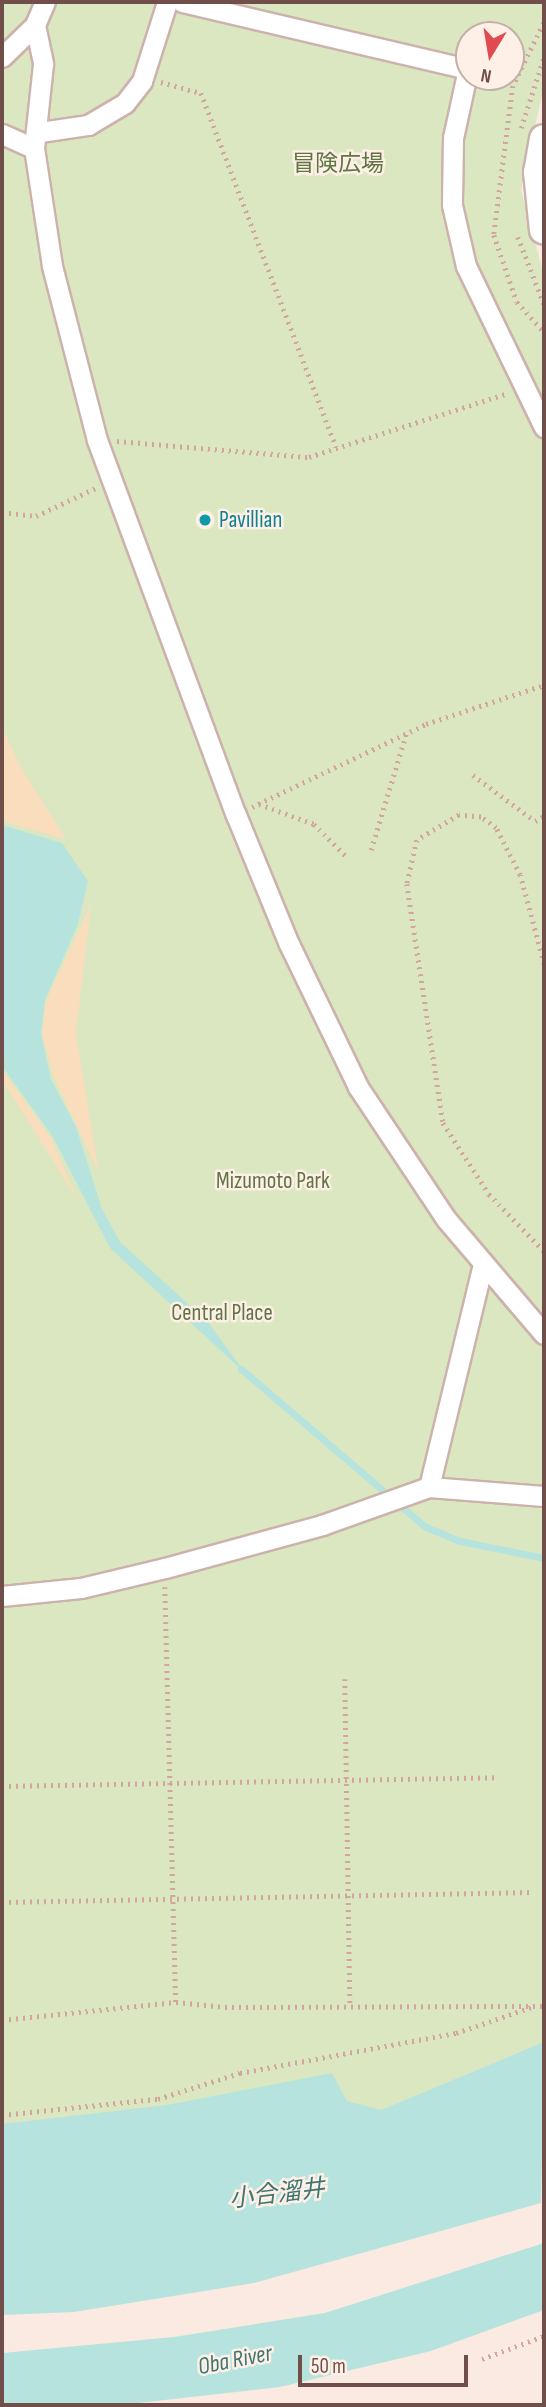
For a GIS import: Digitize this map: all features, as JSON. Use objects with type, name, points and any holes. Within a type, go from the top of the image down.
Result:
[{"type":"street","points":[[2,57],[35,25],[45,2]]},
{"type":"street","points":[[2,134],[37,140],[109,116],[143,77],[167,2]]},
{"type":"street","points":[[182,2],[468,69],[453,138],[452,205],[466,266],[544,427]]},
{"type":"street","points":[[35,25],[43,64],[37,140],[52,266],[97,440],[236,815],[289,944],[358,1087],[483,1263],[544,1334]]},
{"type":"street","points":[[544,139],[538,172],[544,230]]},
{"type":"street","points":[[429,1487],[483,1263]]},
{"type":"street","points":[[2,1597],[81,1588],[165,1568],[322,1525],[429,1487],[544,1496]]},
{"type":"path","points":[[544,23],[513,86],[494,234],[517,302],[544,332]]},
{"type":"path","points":[[143,77],[201,93],[336,447]]},
{"type":"path","points":[[97,440],[309,457],[525,388]]},
{"type":"path","points":[[2,512],[36,516],[112,481]]},
{"type":"path","points":[[236,815],[407,733],[544,685]]},
{"type":"path","points":[[371,849],[407,733]]},
{"type":"path","points":[[473,775],[535,821],[544,816]]},
{"type":"path","points":[[258,803],[314,824],[347,857]]},
{"type":"path","points":[[544,964],[520,875],[496,828],[481,817],[459,815],[416,840],[407,884],[443,1123],[489,1194],[544,1251]]},
{"type":"path","points":[[165,1568],[176,2002]]},
{"type":"path","points":[[345,1679],[350,2005]]},
{"type":"path","points":[[2,1786],[499,1777]]},
{"type":"path","points":[[2,1902],[348,1898],[532,1892]]},
{"type":"path","points":[[2,2020],[53,2019],[97,2007],[176,2002],[544,2006]]},
{"type":"path","points":[[2,2115],[158,2099],[240,2073],[456,2034],[535,2006]]},
{"type":"path","points":[[482,2359],[544,2336]]},
{"type":"green space","name":"Mizumoto Park","points":[[2,2],[544,2],[544,86],[521,190],[544,276],[544,2086],[2,2184]]},
{"type":"sand","points":[[2,727],[20,766],[66,839],[2,821]]},
{"type":"sand","points":[[91,905],[76,1033],[99,1173],[54,1078],[42,1034],[46,1001]]},
{"type":"sand","points":[[2,1070],[51,1138],[79,1202],[2,1080]]},
{"type":"water","points":[[2,825],[62,843],[88,881],[78,924],[45,1000],[41,1034],[51,1079],[76,1127],[102,1209],[120,1242],[207,1321],[246,1374],[110,1248],[53,1137],[2,1066]]},
{"type":"water","name":"小合溜井","points":[[544,2042],[541,2203],[254,2283],[74,2312],[2,2315],[2,2124],[167,2105],[332,2073],[347,2101],[381,2110]]},
{"type":"water","name":"Oba River","points":[[544,2243],[544,2310],[431,2351],[280,2387],[120,2405],[2,2405],[2,2353],[174,2337],[325,2313]]},
{"type":"waterway","points":[[241,1369],[424,1526],[460,1541],[544,1558]]},
{"type":"place","name":"Pavillian","points":[[205,520]]},
{"type":"park label","name":"冒険広場","points":[[338,164]]},
{"type":"park label","name":"Central Place","points":[[222,1313]]}]
